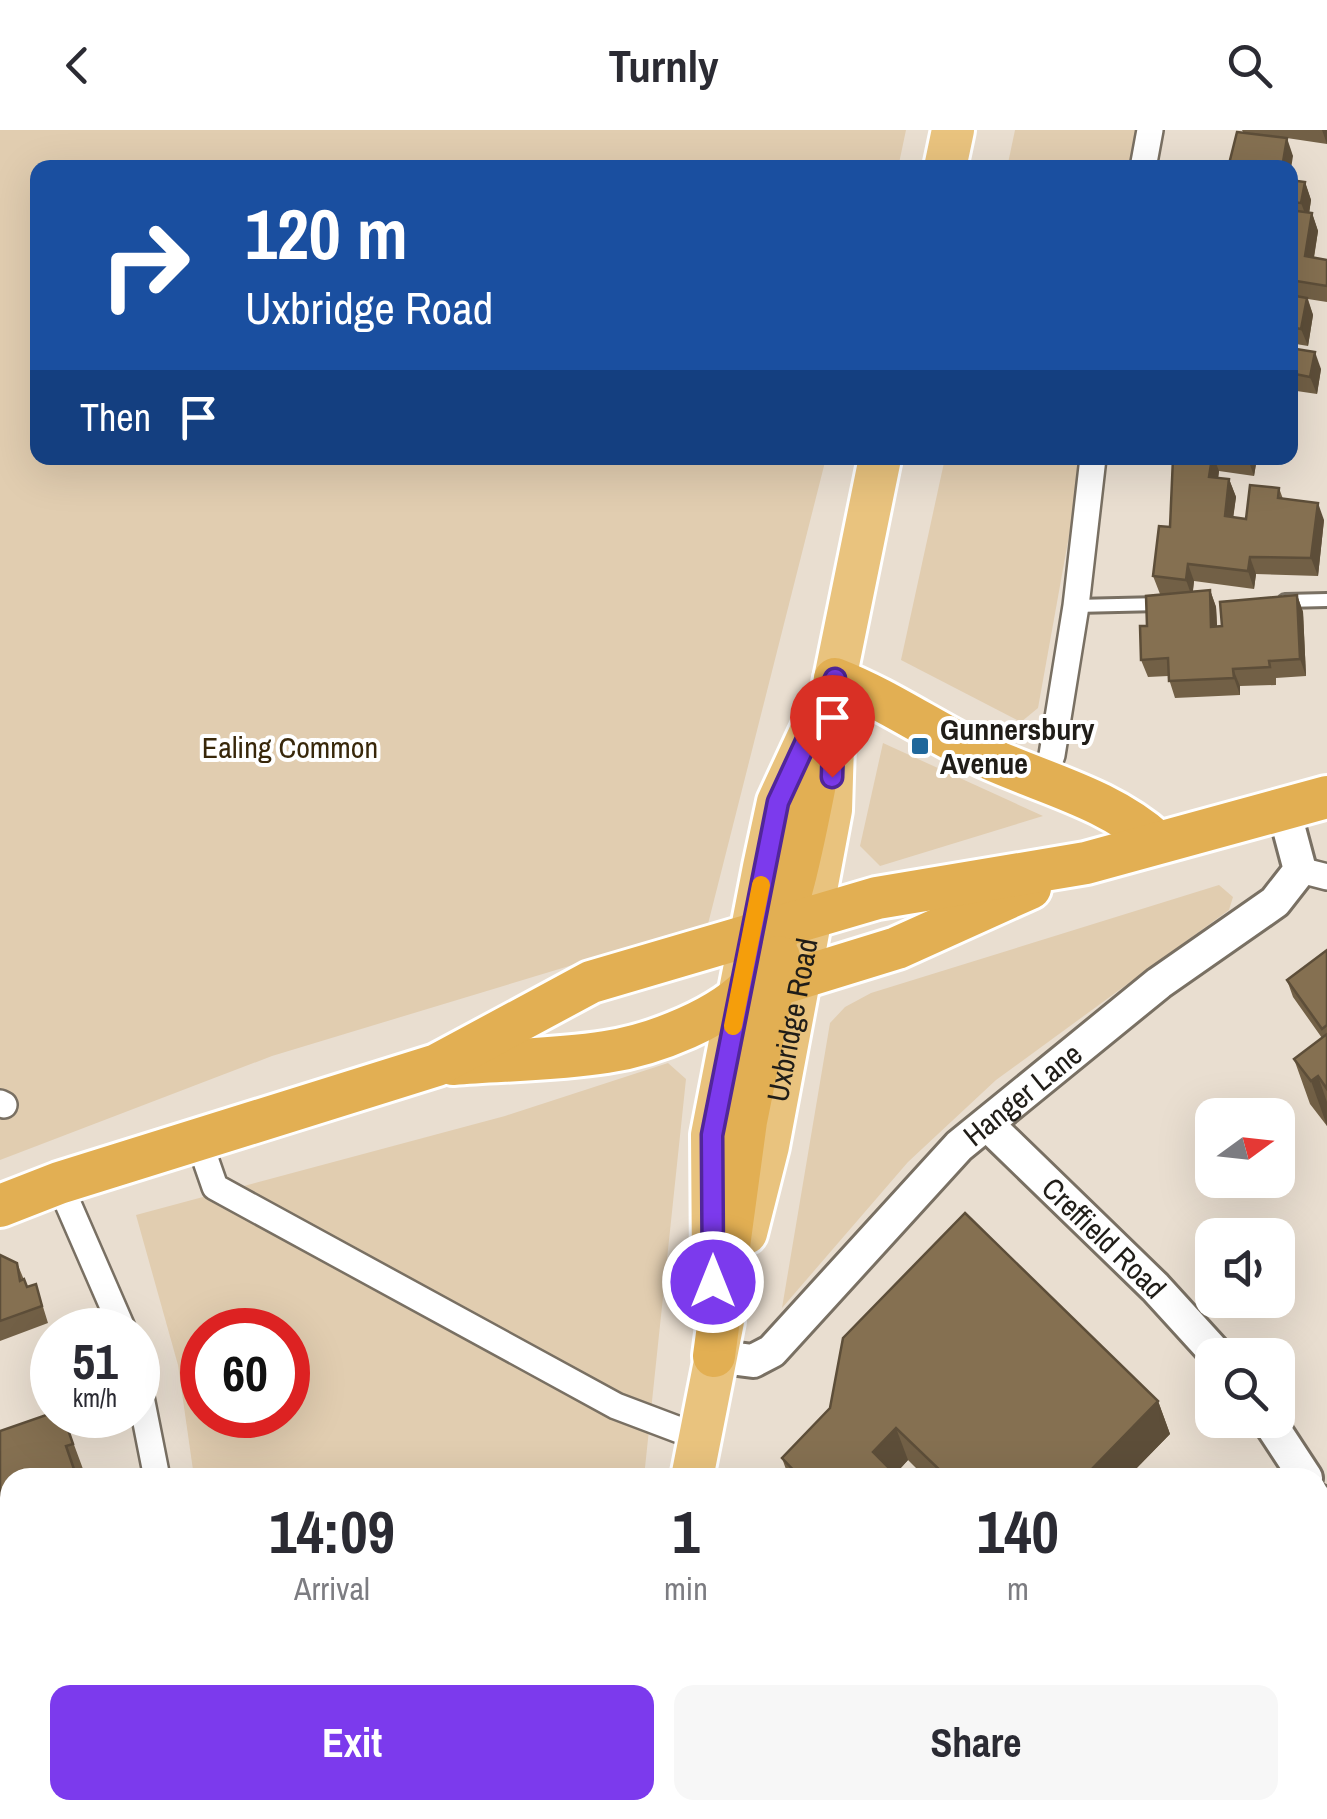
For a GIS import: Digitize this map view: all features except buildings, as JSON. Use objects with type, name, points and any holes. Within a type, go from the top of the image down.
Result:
[{"type":"highway","points":[[835,679],[879,696],[982,755],[1128,816],[1157,842]]},
{"type":"highway","points":[[0,1206],[59,1183],[437,1065],[591,982],[877,898],[1086,863],[1327,797]]},
{"type":"highway","points":[[437,1065],[607,1052],[706,1020],[770,988],[897,948],[1086,863]]},
{"type":"main road","points":[[947,160],[954,130]]},
{"type":"main road","name":"Uxbridge Road","points":[[695,1457],[714,1356],[768,1146],[770,988],[782,925],[831,810],[835,679],[879,465]]},
{"type":"main road","name":"Uxbridge Road","points":[[714,1356],[712,1135],[770,988],[782,925],[778,802],[835,679]]},
{"type":"street","points":[[1144,160],[1150,130]]},
{"type":"street","points":[[1043,780],[1052,756],[1076,606],[1092,465]]},
{"type":"street","name":"Hanger Lane","points":[[714,1356],[754,1361],[772,1351],[959,1146],[1159,983],[1313,873],[1284,810]]},
{"type":"street","name":"Creffield Road","points":[[988,1125],[1155,1287],[1202,1338]]},
{"type":"street","points":[[199,1141],[215,1187],[616,1406],[695,1457]]},
{"type":"street","points":[[59,1183],[113,1308]]},
{"type":"street","points":[[148,1438],[154,1468]]},
{"type":"street","points":[[1280,1438],[1299,1468]]},
{"type":"lane","points":[[1269,601],[1327,600]]},
{"type":"lane","points":[[1076,606],[1172,603]]},
{"type":"green space","name":"Ealing Common","points":[[0,130],[906,130],[900,160],[30,160],[30,465],[824,465],[708,924],[272,1056],[0,1160]]},
{"type":"green space","points":[[1015,130],[1142,130],[1136,160],[1009,160]]},
{"type":"green space","points":[[943,465],[1082,465],[1038,708],[1021,722],[901,660]]},
{"type":"green space","points":[[883,743],[1043,816],[880,866],[860,846]]},
{"type":"green space","points":[[1219,885],[1233,897],[1229,910],[996,1080],[908,1162],[782,1308],[830,1023],[845,1007],[871,993]]},
{"type":"green space","points":[[668,1063],[686,1079],[645,1468],[193,1468],[188,1438],[310,1438],[310,1308],[180,1308],[180,1379],[136,1215],[505,1116]]},
{"type":"slow traffic","points":[[733,1026],[761,885]]},
{"type":"place","name":"Gunnersbury Avenue","points":[[920,746]]},
{"type":"route","points":[[713,1282],[712,1135],[778,802],[835,679],[832,777]]}]
